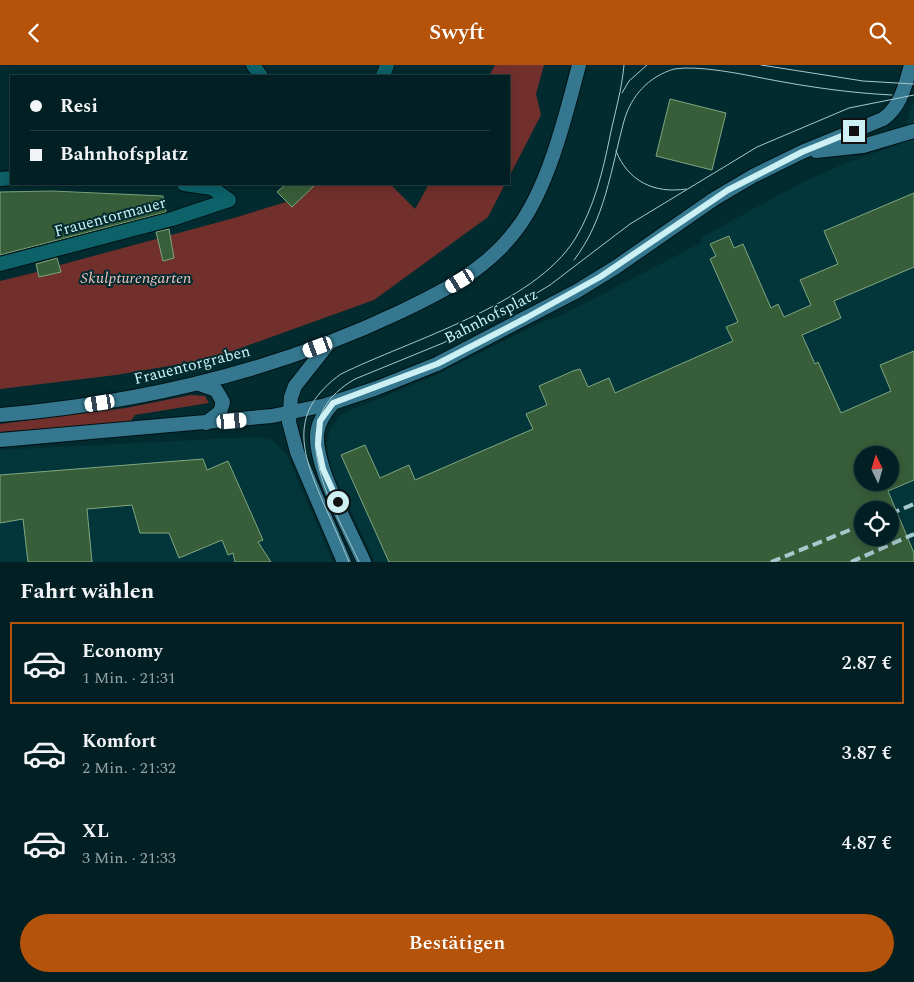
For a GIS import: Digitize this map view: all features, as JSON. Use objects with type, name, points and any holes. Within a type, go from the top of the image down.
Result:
[{"type":"main road","points":[[344,562],[291,438],[289,413],[295,386],[330,342],[446,289],[479,268],[501,249],[523,220],[542,179],[560,131],[579,65]]},
{"type":"main road","name":"Bahnhofsplatz","points":[[333,403],[437,364],[526,318],[600,277],[714,199],[753,176],[802,152],[872,124],[887,115],[901,98],[911,65]]},
{"type":"main road","name":"Bahnhofsplatz","points":[[802,152],[863,146],[914,131]]},
{"type":"main road","name":"Frauentorgraben","points":[[0,415],[117,400],[199,384],[283,359],[330,342]]},
{"type":"main road","points":[[199,384],[216,390],[222,402],[220,412],[205,423]]},
{"type":"main road","points":[[0,440],[205,423],[289,413],[333,403]]},
{"type":"main road","points":[[333,403],[319,425],[319,452],[323,469],[364,562]]},
{"type":"street","name":"Frauentormauer","points":[[0,264],[172,219],[229,200],[212,188],[191,185]]},
{"type":"shaded area","points":[[914,99],[914,562],[375,562],[331,469],[327,445],[330,429],[341,414],[434,376],[541,322],[556,318],[701,243],[701,238],[801,183],[848,162],[900,144]]},
{"type":"shaded area","points":[[258,437],[272,440],[287,455],[333,562],[0,562],[0,450]]},
{"type":"green space","points":[[495,65],[544,65],[536,94],[541,115],[510,175],[510,75],[490,75]]},
{"type":"green space","name":"Skulpturengarten","points":[[312,185],[391,185],[415,209],[428,185],[504,185],[488,217],[374,300],[210,359],[116,375],[0,389],[0,281],[37,272],[40,277],[60,272],[60,265],[286,202],[292,207],[310,190]]},
{"type":"green space","points":[[191,395],[205,396],[209,403],[135,415],[130,422],[0,432],[0,424],[126,408]]},
{"type":"building","points":[[670,99],[726,113],[712,170],[656,156]]},
{"type":"building","points":[[285,185],[315,185],[292,207],[277,192]]},
{"type":"building","points":[[52,191],[163,196],[166,212],[0,255],[0,192]]},
{"type":"building","points":[[914,193],[914,267],[834,301],[841,318],[802,335],[815,364],[818,362],[841,413],[891,391],[880,365],[914,351],[914,480],[899,486],[899,446],[854,446],[854,491],[888,491],[892,501],[854,501],[854,546],[899,546],[899,517],[914,553],[914,562],[389,562],[341,455],[365,445],[380,478],[409,465],[415,480],[533,429],[526,414],[547,405],[539,386],[573,371],[580,369],[588,387],[609,378],[615,393],[733,341],[726,327],[738,322],[710,259],[716,256],[710,244],[729,236],[734,248],[743,244],[771,308],[778,304],[784,317],[811,305],[800,280],[838,264],[824,231]]},
{"type":"building","points":[[169,229],[174,258],[163,261],[156,232]]},
{"type":"building","points":[[57,258],[61,272],[39,277],[36,264]]},
{"type":"building","points":[[203,459],[207,470],[228,461],[263,540],[258,542],[271,562],[235,562],[233,553],[228,555],[222,540],[179,558],[169,533],[140,533],[132,505],[87,509],[92,562],[28,562],[23,519],[0,523],[0,475]]},
{"type":"tram line","points":[[349,562],[315,483],[305,449],[304,433],[306,418],[313,403],[324,388],[341,374],[435,334],[501,302],[531,283],[556,262],[575,239],[593,202],[604,163],[624,65]]},
{"type":"tram line","points":[[622,93],[629,81],[647,65]]},
{"type":"tram line","points":[[761,65],[863,81],[914,84]]},
{"type":"tram line","points":[[574,260],[585,245],[600,211],[611,176],[624,121],[631,103],[642,89],[656,77],[674,69],[695,68],[830,89],[892,95]]},
{"type":"tram line","points":[[359,562],[326,490],[318,465],[316,441],[319,418],[332,397],[355,379],[443,343],[507,311],[550,285],[630,224],[757,147],[849,108],[914,95]]},
{"type":"tram line","points":[[616,151],[628,170],[635,178],[644,183],[663,189],[686,189]]},
{"type":"railway","points":[[899,510],[914,504]]},
{"type":"railway","points":[[771,562],[854,528]]},
{"type":"railway","points":[[851,562],[914,534]]},
{"type":"route","points":[[338,502],[323,469],[318,445],[320,421],[333,403],[437,364],[526,318],[616,267],[728,190],[802,152],[854,131]]}]
